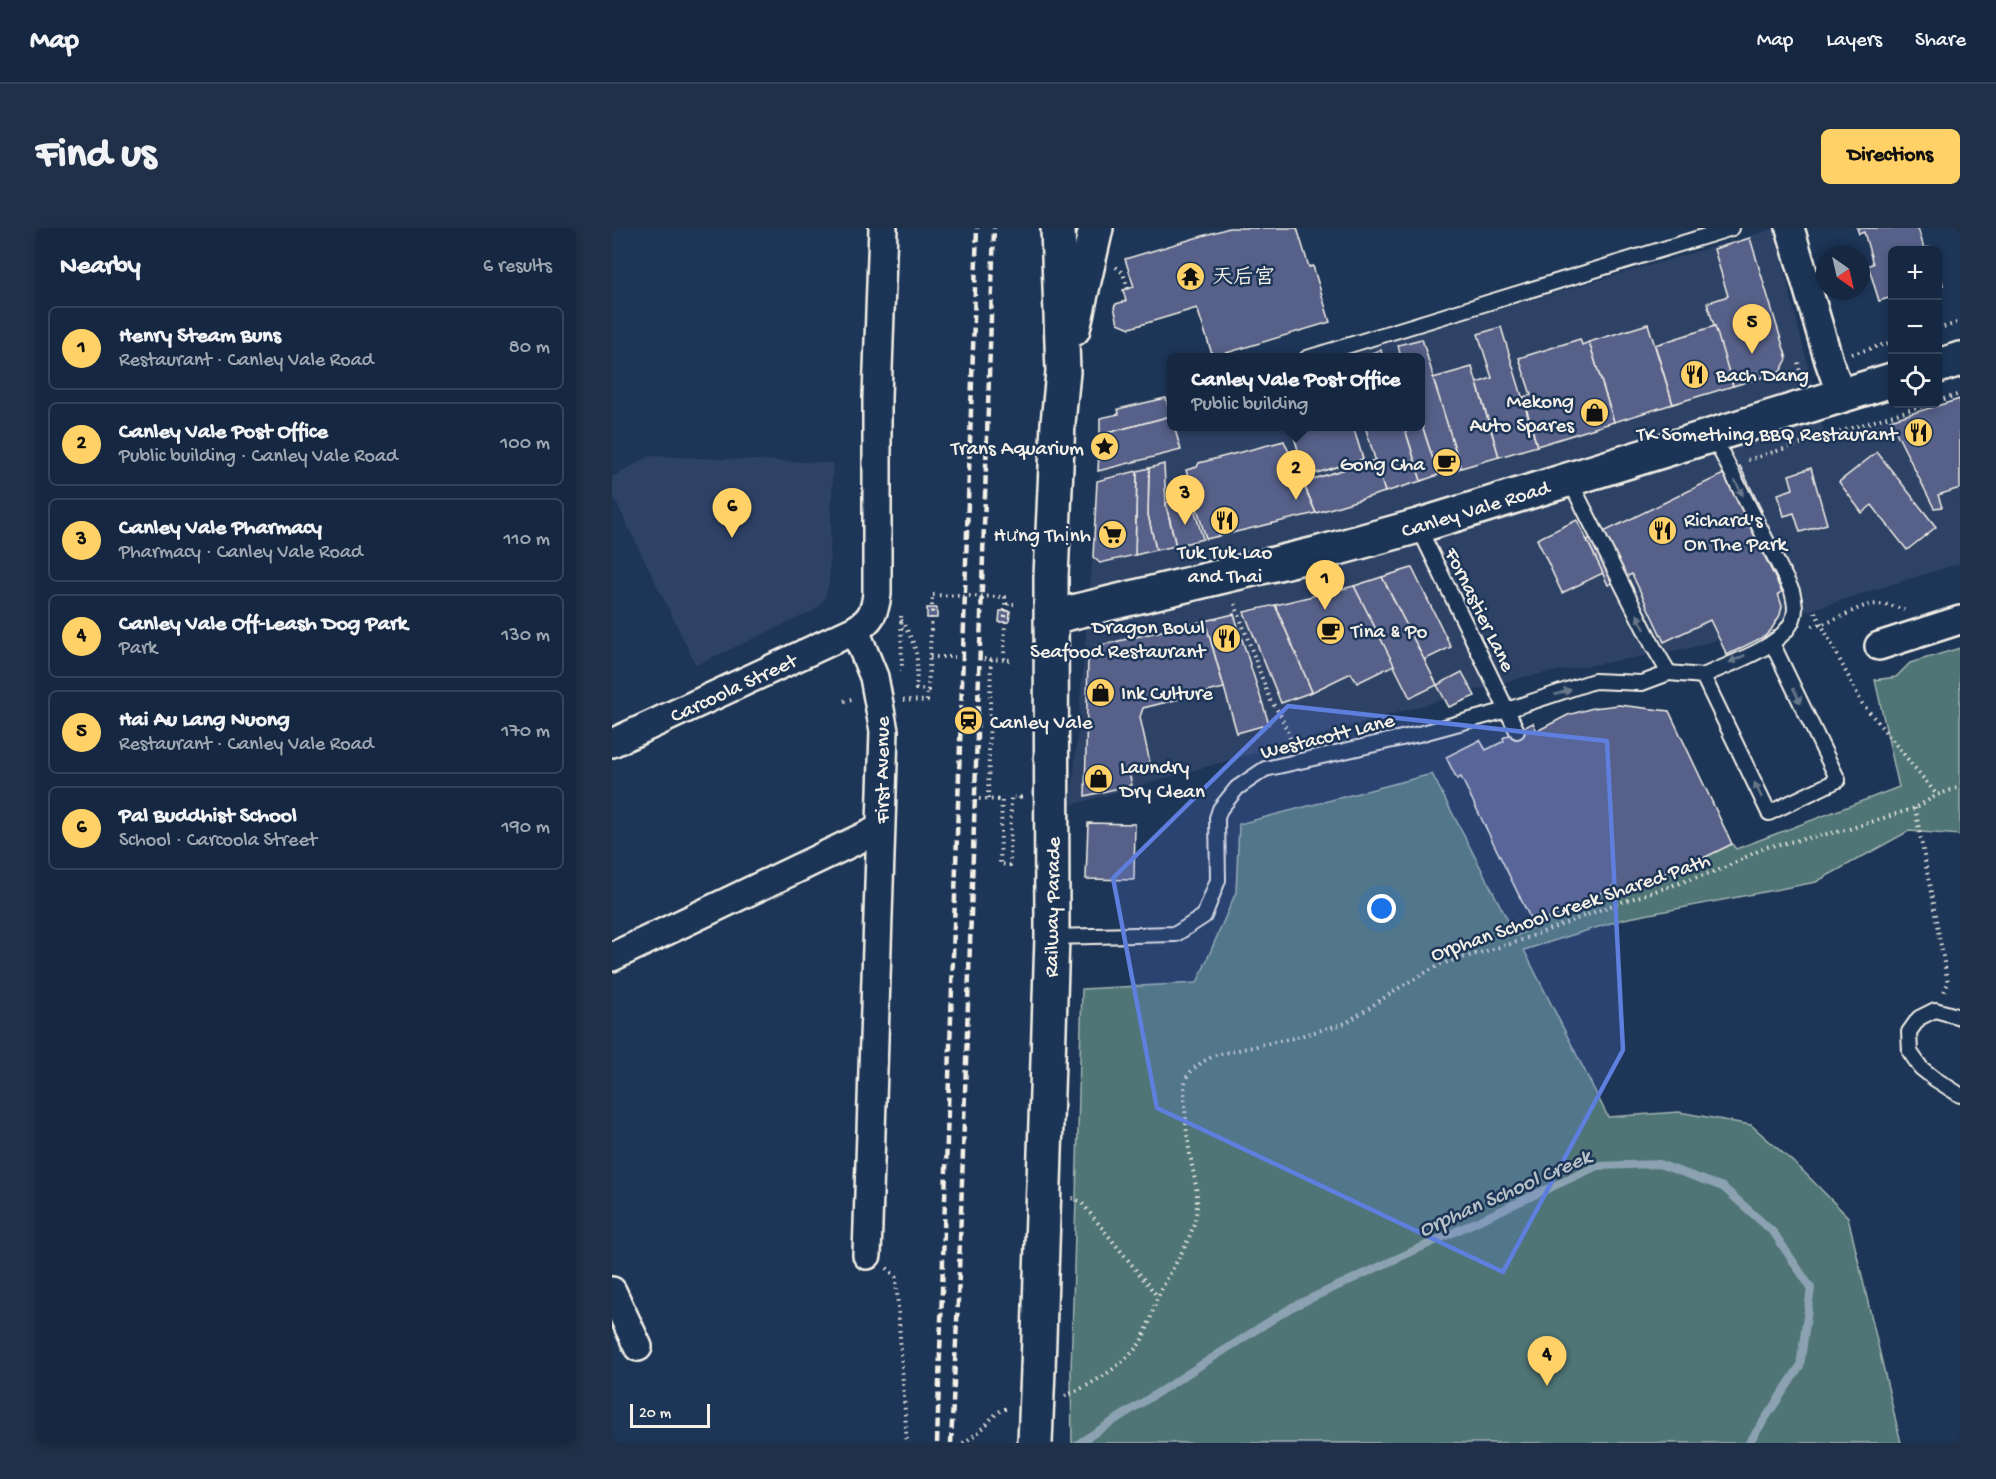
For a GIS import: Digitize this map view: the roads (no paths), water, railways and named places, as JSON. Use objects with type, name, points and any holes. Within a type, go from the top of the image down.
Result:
[{"type":"main road","name":"Railway Parade","points":[[1035,1443],[1052,936],[1051,576],[1063,372],[1058,228]]},
{"type":"main road","name":"Railway Parade","points":[[1063,372],[1087,232]]},
{"type":"main road","points":[[1063,335],[1087,232]]},
{"type":"main road","points":[[1942,365],[1960,359]]},
{"type":"main road","name":"Canley Vale Road","points":[[1052,617],[1320,553],[1418,526],[1888,381]]},
{"type":"street","points":[[855,630],[873,616],[877,594],[877,397],[883,228]]},
{"type":"street","points":[[1790,228],[1841,395]]},
{"type":"street","points":[[1879,646],[1960,620]]},
{"type":"street","name":"Carcoola Street","points":[[612,743],[855,630]]},
{"type":"street","name":"First Avenue","points":[[855,630],[874,676],[882,713],[884,751],[880,829],[876,1260]]},
{"type":"street","points":[[612,957],[880,829]]},
{"type":"street","points":[[612,1292],[638,1347]]},
{"type":"lane","points":[[1320,353],[1732,228]]},
{"type":"lane","points":[[1569,479],[1653,646],[1669,673],[1703,675],[1772,643],[1788,628],[1793,619],[1795,603],[1792,591],[1713,436]]},
{"type":"lane","name":"Fornastier Lane","points":[[1418,526],[1517,731]]},
{"type":"lane","points":[[1703,675],[1770,813],[1838,780],[1772,643]]},
{"type":"lane","name":"Westacott Lane","points":[[1052,936],[1176,934],[1204,916],[1218,880],[1217,818],[1220,809],[1237,788],[1265,769],[1419,734],[1508,710],[1594,681],[1642,683],[1669,673]]},
{"type":"lane","points":[[1960,1017],[1935,1010],[1919,1018],[1909,1032],[1910,1052],[1921,1068],[1960,1095]]},
{"type":"waterway","name":"Orphan School Creek","points":[[1079,1443],[1292,1307],[1597,1166],[1659,1164],[1723,1187],[1774,1233],[1811,1288],[1800,1366],[1749,1443]]},
{"type":"railway","points":[[937,1443],[977,228]]},
{"type":"railway","points":[[951,1443],[958,1301],[994,228]]},
{"type":"place","name":"天后宫","points":[[1191,276]]},
{"type":"place","name":"Hai Au Lang Nuong","points":[[1752,354]]},
{"type":"place","name":"Bach Dang","points":[[1695,374]]},
{"type":"place","name":"Mekong Auto Spares","points":[[1595,412]]},
{"type":"place","name":"TK Something BBQ Restaurant","points":[[1918,433]]},
{"type":"place","name":"Trans Aquarium","points":[[1105,447]]},
{"type":"place","name":"Gong Cha","points":[[1446,463]]},
{"type":"place","name":"Canley Vale Post Office","points":[[1296,500]]},
{"type":"place","name":"Tuk Tuk Lao and Thai","points":[[1225,520]]},
{"type":"place","name":"Canley Vale Pharmacy","points":[[1185,525]]},
{"type":"place","name":"Richard's On The Park","points":[[1663,531]]},
{"type":"place","name":"Hưng Thịnh","points":[[1112,534]]},
{"type":"place","name":"Pal Buddhist School","points":[[732,538]]},
{"type":"place","name":"Henry Steam Buns","points":[[1325,610]]},
{"type":"place","name":"Tina & Po","points":[[1330,630]]},
{"type":"place","name":"Dragon Bowl Seafood Restaurant","points":[[1226,638]]},
{"type":"place","name":"Ink Culture","points":[[1100,692]]},
{"type":"place","name":"Canley Vale","points":[[969,721]]},
{"type":"place","name":"Laundry Dry Clean","points":[[1099,778]]},
{"type":"place","name":"Canley Vale Off-Leash Dog Park","points":[[1547,1386]]}]
